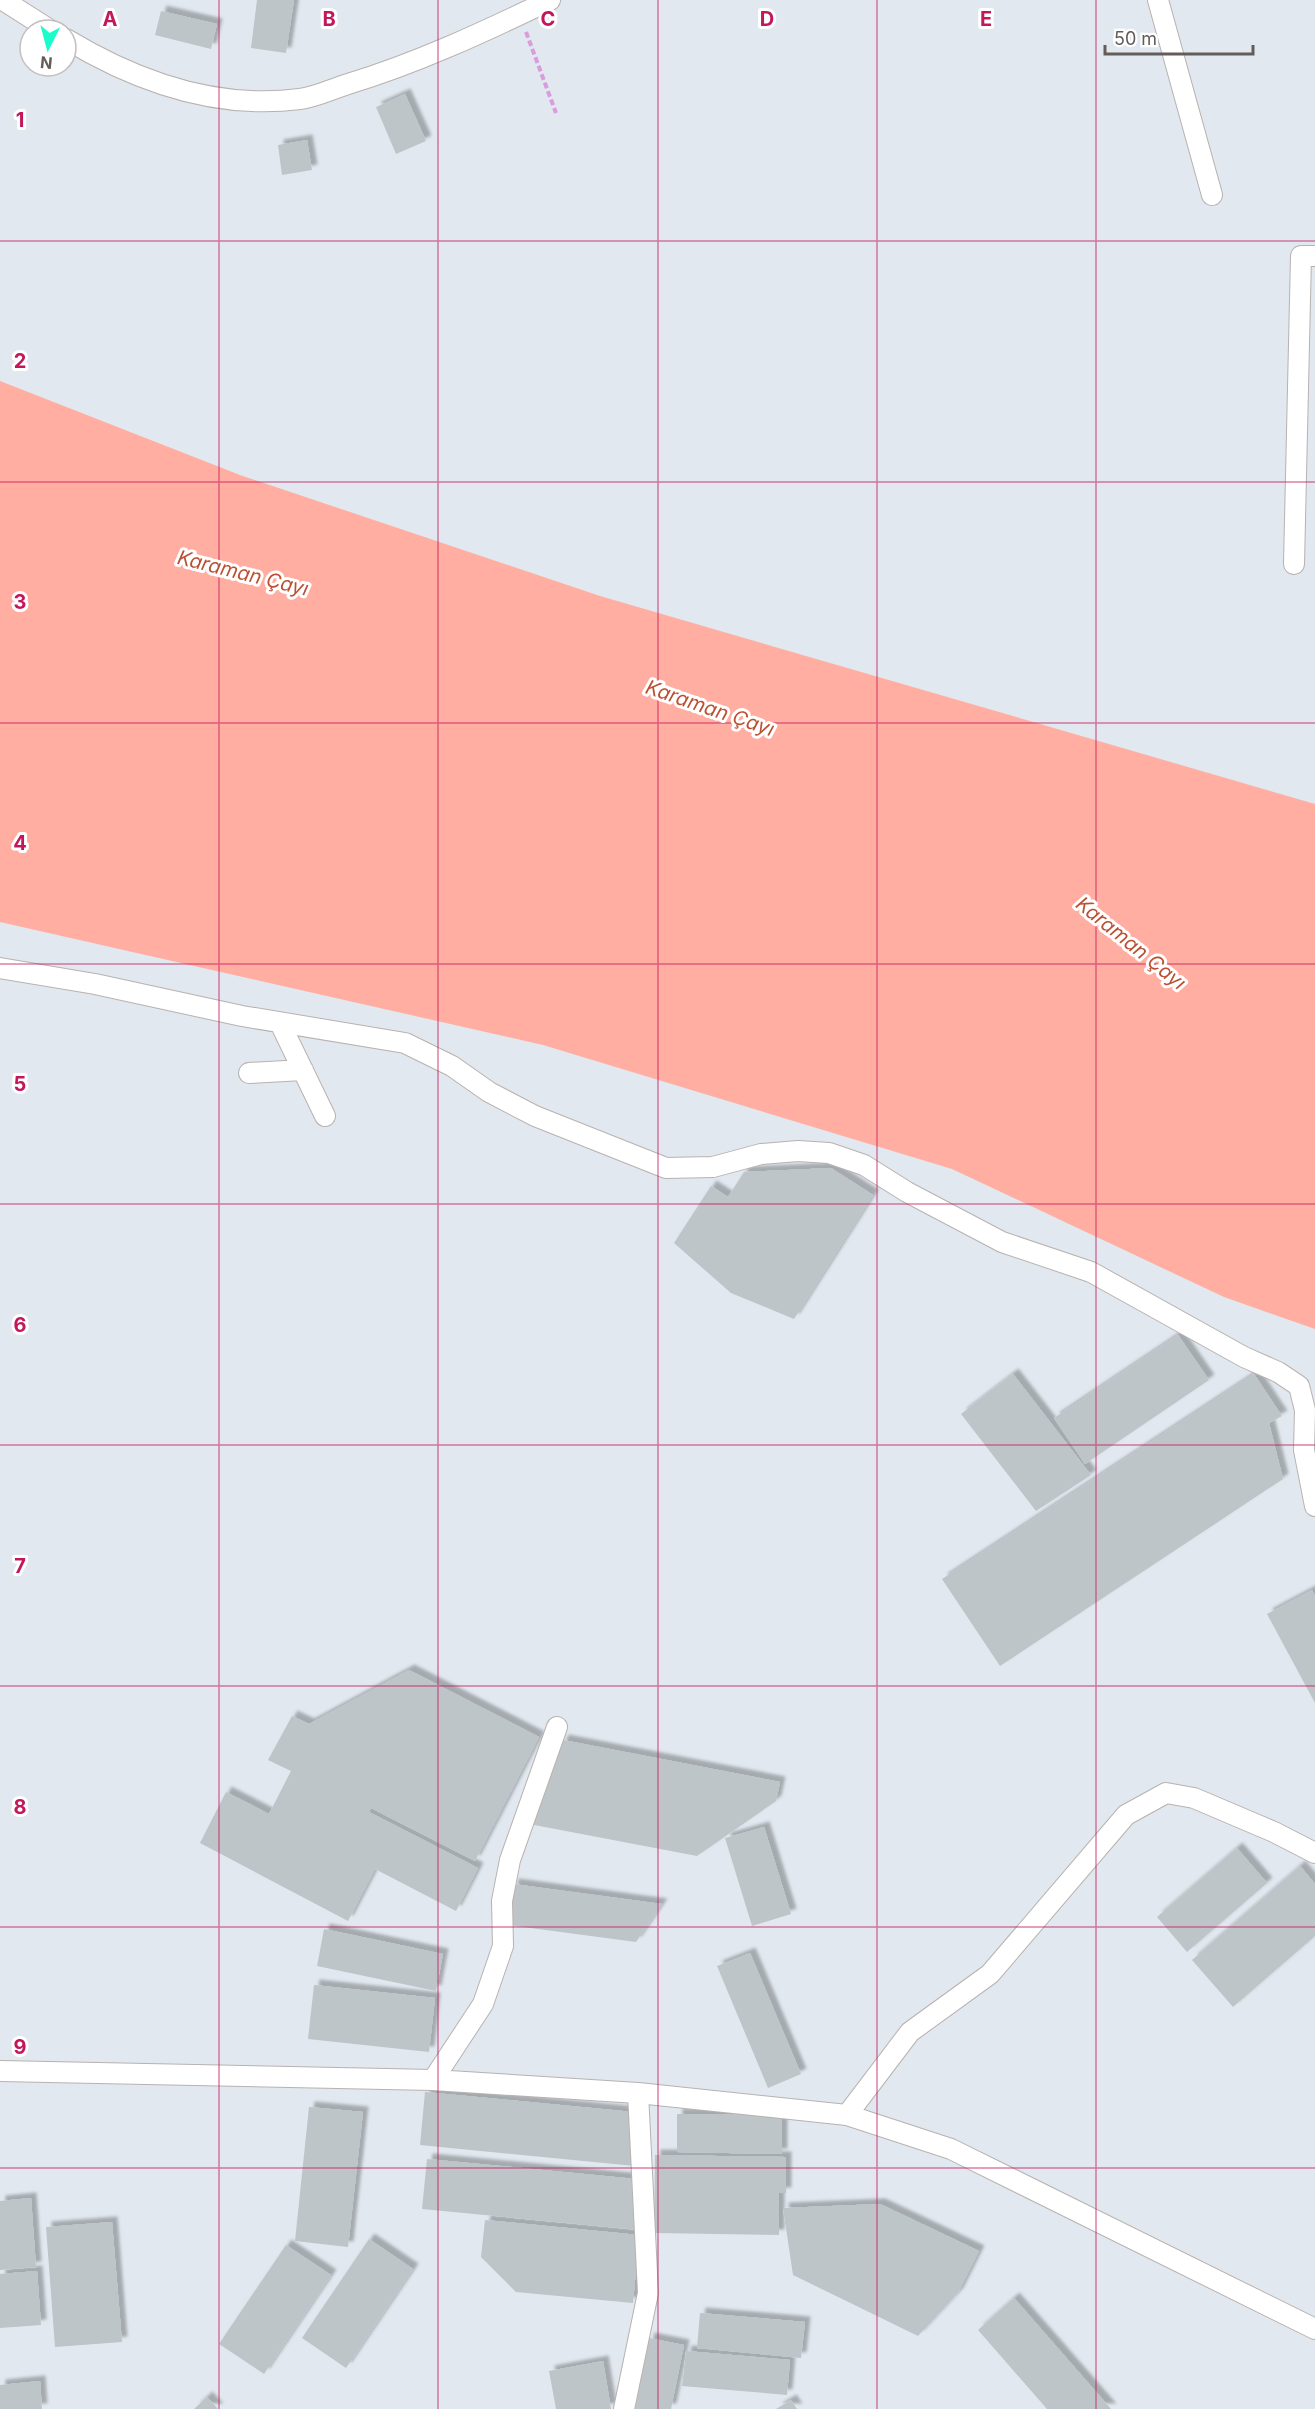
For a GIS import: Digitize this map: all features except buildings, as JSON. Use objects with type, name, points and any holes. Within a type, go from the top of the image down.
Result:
[{"type":"street","points":[[3,0],[32,18]]},
{"type":"street","points":[[78,46],[108,64],[174,90],[238,101],[301,99],[386,72],[550,0]]},
{"type":"street","points":[[1158,0],[1212,195]]},
{"type":"street","points":[[1294,564],[1301,256],[1315,256]]},
{"type":"street","points":[[0,968],[95,984],[280,1023],[405,1043],[452,1066],[489,1092],[535,1116],[666,1168],[713,1167],[760,1154],[798,1151],[829,1153],[864,1166],[906,1192],[1002,1242],[1090,1272],[1244,1357],[1278,1372],[1299,1386],[1305,1410],[1304,1450],[1315,1506]]},
{"type":"street","points":[[280,1023],[325,1116]]},
{"type":"street","points":[[249,1072],[303,1070]]},
{"type":"street","points":[[433,2080],[483,2004],[502,1946],[502,1901],[510,1860],[557,1727]]},
{"type":"street","points":[[847,2115],[910,2032],[990,1974],[1126,1815],[1166,1793],[1194,1798],[1274,1832],[1315,1853]]},
{"type":"street","points":[[0,2071],[433,2080],[638,2092],[847,2115],[951,2149],[1315,2329]]},
{"type":"street","points":[[624,2409],[648,2293],[647,2233],[638,2092]]},
{"type":"path","points":[[520,15],[556,113]]},
{"type":"water","name":"Karaman Çayı","points":[[0,381],[240,475],[600,596],[1315,804],[1315,1329],[1224,1297],[952,1169],[543,1045],[0,922]]}]
